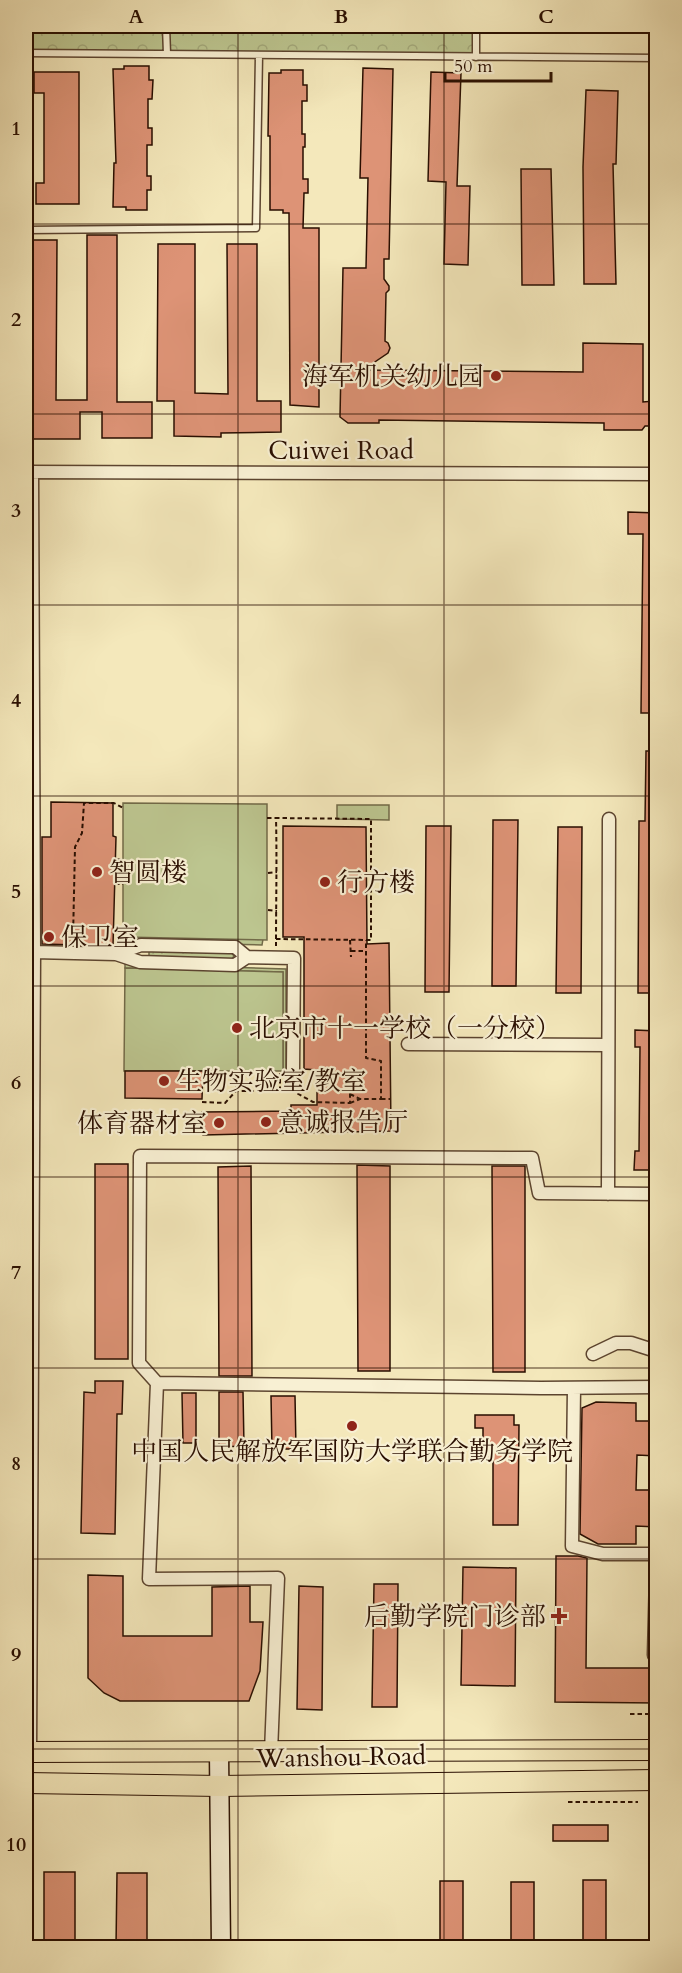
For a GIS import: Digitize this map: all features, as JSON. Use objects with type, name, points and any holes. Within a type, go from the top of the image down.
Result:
[{"type":"main road","name":"Wanshou Road","points":[[28,1752],[657,1750]]},
{"type":"main road","name":"Wanshou Road","points":[[26,1783],[220,1786],[657,1780]]},
{"type":"street","name":"Cuiwei Road","points":[[29,472],[657,474]]},
{"type":"street","points":[[28,1752],[34,952],[29,795],[29,472]]},
{"type":"street","points":[[608,1194],[609,819]]},
{"type":"street","points":[[116,954],[141,945],[149,945],[235,947],[247,957]]},
{"type":"street","points":[[34,952],[116,954],[140,962],[235,965],[247,957],[294,958],[293,1069]]},
{"type":"street","points":[[408,1044],[608,1045]]},
{"type":"street","points":[[657,1194],[539,1193],[532,1158],[140,1156],[138,1363],[157,1383],[657,1387]]},
{"type":"street","points":[[593,1354],[616,1343],[631,1343],[657,1351]]},
{"type":"street","points":[[157,1383],[149,1579],[278,1578],[272,1752]]},
{"type":"street","points":[[574,1388],[572,1546],[603,1554],[657,1554]]},
{"type":"street","points":[[654,1654],[657,1576]]},
{"type":"street","points":[[219,1752],[221,1947]]},
{"type":"lane","points":[[166,26],[167,54]]},
{"type":"lane","points":[[476,26],[476,57]]},
{"type":"lane","points":[[26,53],[657,58]]},
{"type":"lane","points":[[26,230],[256,228],[259,55]]},
{"type":"path","points":[[73,952],[75,847],[82,833],[84,803],[114,803],[123,808]]},
{"type":"path","points":[[267,818],[370,819],[373,920],[371,940],[276,939]]},
{"type":"path","points":[[276,818],[276,957]]},
{"type":"path","points":[[370,834],[375,834]]},
{"type":"path","points":[[116,859],[123,860]]},
{"type":"path","points":[[268,873],[277,872]]},
{"type":"path","points":[[115,884],[123,884]]},
{"type":"path","points":[[268,910],[277,910]]},
{"type":"path","points":[[114,931],[123,931]]},
{"type":"path","points":[[350,940],[351,957]]},
{"type":"path","points":[[366,940],[366,1058],[381,1061],[381,1099]]},
{"type":"path","points":[[351,951],[366,951]]},
{"type":"path","points":[[293,1069],[293,1091]]},
{"type":"path","points":[[350,1070],[350,1103]]},
{"type":"path","points":[[202,1102],[225,1102],[236,1091],[236,1071]]},
{"type":"path","points":[[280,1071],[280,1091]]},
{"type":"path","points":[[230,1078],[236,1079]]},
{"type":"path","points":[[236,1091],[293,1091],[313,1102],[350,1103],[360,1099],[391,1099]]},
{"type":"path","points":[[350,1094],[360,1099]]},
{"type":"path","points":[[630,1714],[657,1714]]},
{"type":"path","points":[[568,1802],[638,1802]]},
{"type":"green space","points":[[26,26],[476,26],[476,57],[26,53]]},
{"type":"green space","points":[[123,803],[267,804],[267,940],[123,937]]},
{"type":"green space","points":[[337,805],[389,805],[389,820],[337,819]]},
{"type":"green space","points":[[123,937],[263,939],[262,945],[122,942]]},
{"type":"green space","points":[[149,949],[230,951],[234,956],[230,962],[149,959]]},
{"type":"green space","points":[[125,964],[286,969],[286,1070],[283,1071],[283,972],[125,968]]},
{"type":"green space","points":[[125,968],[283,972],[283,1071],[124,1071]]},
{"type":"building","points":[[124,66],[149,66],[149,80],[153,80],[152,99],[148,99],[148,128],[152,128],[152,145],[147,145],[147,176],[151,176],[151,190],[147,190],[147,210],[126,210],[126,207],[113,207],[114,163],[116,163],[113,69],[124,69]]},
{"type":"building","points":[[363,68],[393,69],[389,259],[384,259],[384,279],[389,286],[386,293],[385,341],[390,348],[388,353],[363,370],[583,372],[583,343],[643,344],[643,402],[654,401],[654,405],[657,405],[657,426],[645,426],[642,430],[604,430],[604,423],[379,420],[379,423],[348,423],[340,417],[343,268],[366,268],[368,178],[360,178]]},
{"type":"building","points":[[281,70],[303,70],[303,85],[307,85],[307,101],[302,101],[302,134],[305,134],[303,179],[308,179],[308,193],[304,193],[303,228],[319,228],[319,407],[290,405],[289,213],[283,213],[283,210],[270,210],[270,136],[268,136],[269,73],[281,73]]},
{"type":"building","points":[[34,72],[79,72],[79,204],[36,204],[36,183],[44,183],[44,93],[34,93]]},
{"type":"building","points":[[431,72],[461,73],[457,186],[470,186],[468,265],[444,264],[446,182],[428,181]]},
{"type":"building","points":[[586,90],[618,91],[616,164],[613,164],[616,284],[584,284],[583,167]]},
{"type":"building","points":[[521,169],[551,169],[554,285],[522,285]]},
{"type":"building","points":[[87,235],[117,235],[117,402],[152,402],[152,438],[102,438],[102,412],[80,412],[80,439],[33,439],[33,401],[26,401],[26,240],[57,240],[56,400],[87,400]]},
{"type":"building","points":[[158,244],[195,244],[195,393],[228,394],[227,244],[257,244],[257,401],[281,401],[281,432],[221,433],[221,437],[174,436],[174,401],[157,401]]},
{"type":"building","points":[[628,512],[657,513],[657,713],[641,713],[643,534],[628,534]]},
{"type":"building","points":[[646,751],[657,751],[657,993],[638,993],[639,821],[645,821]]},
{"type":"building","points":[[51,802],[113,803],[113,836],[116,837],[113,946],[42,944],[42,837],[51,837]]},
{"type":"building","points":[[493,820],[518,820],[516,986],[492,986]]},
{"type":"building","points":[[283,826],[366,827],[367,944],[389,943],[391,1131],[203,1135],[202,1112],[291,1111],[291,1105],[317,1105],[317,1070],[304,1069],[304,937],[283,937]]},
{"type":"building","points":[[426,826],[451,826],[449,992],[425,992]]},
{"type":"building","points":[[558,827],[582,827],[581,993],[556,993]]},
{"type":"building","points":[[635,1030],[657,1031],[657,1170],[634,1170],[635,1151],[639,1151],[640,1047],[635,1047]]},
{"type":"building","name":"生物实验室/教室","points":[[125,1071],[203,1071],[202,1099],[125,1098]]},
{"type":"building","points":[[95,1164],[128,1164],[128,1359],[95,1359]]},
{"type":"building","points":[[357,1165],[390,1166],[390,1371],[358,1371]]},
{"type":"building","points":[[251,1166],[252,1376],[219,1376],[218,1167]]},
{"type":"building","points":[[492,1166],[525,1166],[525,1372],[493,1372]]},
{"type":"building","points":[[95,1381],[123,1381],[122,1414],[117,1414],[115,1534],[81,1533],[84,1392],[95,1393]]},
{"type":"building","points":[[219,1392],[243,1392],[244,1446],[219,1447]]},
{"type":"building","points":[[182,1393],[196,1393],[196,1443],[183,1443]]},
{"type":"building","points":[[271,1396],[295,1396],[296,1449],[272,1449]]},
{"type":"building","points":[[596,1402],[636,1403],[636,1421],[657,1421],[657,1456],[637,1455],[636,1490],[657,1490],[657,1527],[636,1526],[636,1544],[598,1544],[580,1534],[582,1408]]},
{"type":"building","points":[[475,1415],[514,1415],[514,1425],[519,1425],[518,1525],[493,1525],[493,1460],[483,1460],[483,1428],[475,1428]]},
{"type":"building","points":[[556,1556],[587,1558],[586,1668],[657,1668],[657,1703],[555,1702]]},
{"type":"building","points":[[463,1567],[516,1568],[515,1686],[461,1685]]},
{"type":"building","points":[[88,1575],[123,1576],[123,1636],[212,1636],[212,1587],[250,1586],[250,1622],[263,1622],[260,1671],[249,1701],[120,1701],[104,1693],[88,1678]]},
{"type":"building","points":[[374,1584],[398,1584],[397,1707],[372,1707]]},
{"type":"building","points":[[299,1586],[323,1587],[322,1710],[297,1709]]},
{"type":"building","points":[[553,1825],[608,1825],[608,1841],[553,1841]]},
{"type":"building","points":[[44,1872],[75,1872],[75,1947],[44,1947]]},
{"type":"building","points":[[117,1873],[147,1873],[147,1947],[116,1947]]},
{"type":"building","points":[[583,1880],[606,1880],[606,1947],[583,1947]]},
{"type":"building","points":[[440,1881],[463,1881],[463,1947],[440,1947]]},
{"type":"building","points":[[511,1882],[534,1882],[534,1947],[511,1947]]},
{"type":"place","name":"海军机关幼儿园","points":[[496,376]]},
{"type":"place","name":"智圆楼","points":[[97,872]]},
{"type":"place","name":"行方楼","points":[[325,882]]},
{"type":"place","name":"保卫室","points":[[49,937]]},
{"type":"place","name":"北京市十一学校（一分校）","points":[[237,1028]]},
{"type":"place","name":"生物实验室/教室","points":[[164,1081]]},
{"type":"place","name":"意诚报告厅","points":[[266,1122]]},
{"type":"place","name":"体育器材室","points":[[219,1123]]},
{"type":"place","name":"中国人民解放军国防大学联合勤务学院","points":[[352,1426]]},
{"type":"place","name":"后勤学院门诊部","points":[[559,1616]]}]
